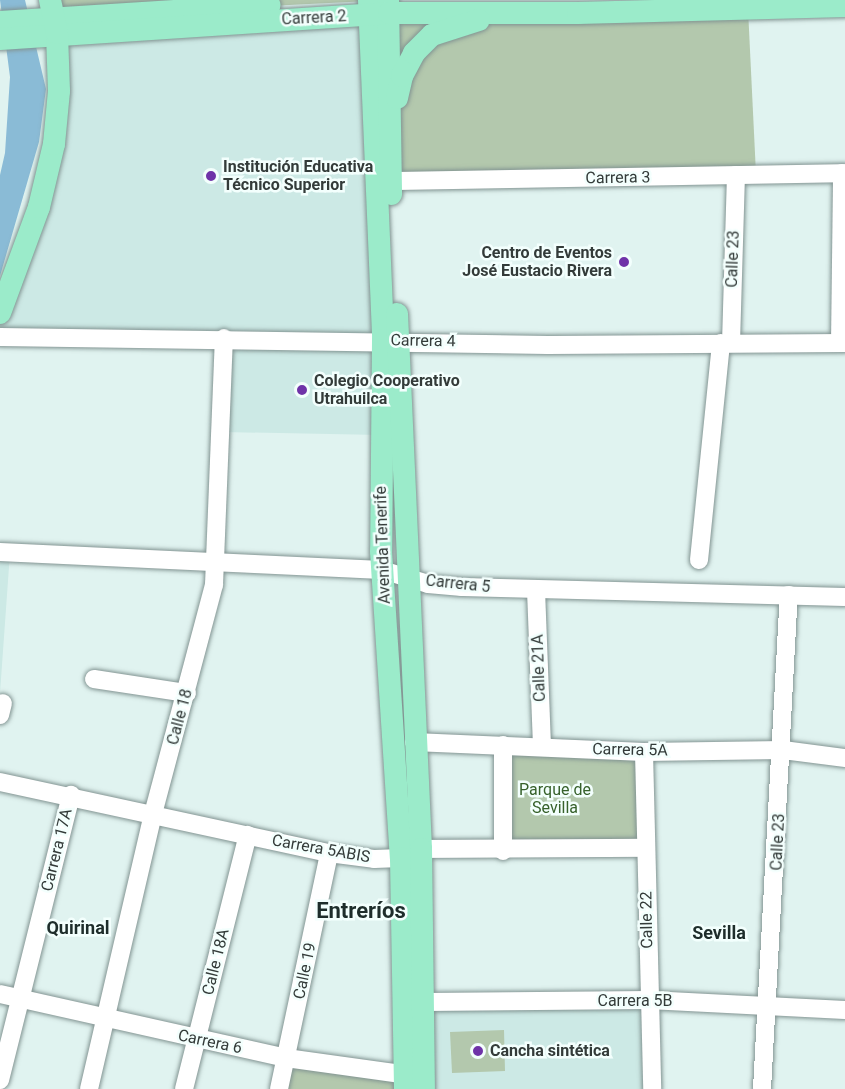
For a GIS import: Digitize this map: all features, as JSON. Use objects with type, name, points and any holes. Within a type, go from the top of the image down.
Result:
[{"type":"main road","name":"Carrera 2","points":[[0,34],[50,20],[381,4],[503,13],[845,6]]},
{"type":"main road","name":"Avenida Tenerife","points":[[381,4],[390,129],[391,182],[391,340],[382,570],[425,1002],[414,1082]]},
{"type":"main road","name":"Avenida Tenerife","points":[[381,4],[391,340],[407,577],[414,742],[411,853],[414,1082]]},
{"type":"main road","points":[[390,129],[402,76],[414,53],[432,35],[503,13]]},
{"type":"main road","points":[[0,313],[39,207],[54,144],[58,91],[50,20]]},
{"type":"street","name":"Carrera 3","points":[[391,182],[843,173]]},
{"type":"street","points":[[842,343],[843,173]]},
{"type":"street","name":"Calle 23","points":[[699,560],[726,343],[736,175]]},
{"type":"street","name":"Carrera 4","points":[[0,337],[842,343]]},
{"type":"street","name":"Calle 18","points":[[89,1089],[108,1020],[153,814],[187,693],[215,563],[224,338]]},
{"type":"street","name":"Carrera 5","points":[[0,552],[382,570],[428,584],[536,590],[845,597]]},
{"type":"street","name":"Calle 21A","points":[[536,590],[542,747]]},
{"type":"street","name":"Calle 23","points":[[762,1089],[783,750],[789,595]]},
{"type":"street","points":[[94,679],[187,693]]},
{"type":"street","name":"Carrera 5A","points":[[414,742],[644,752],[783,750],[845,758]]},
{"type":"street","points":[[503,745],[503,851]]},
{"type":"street","name":"Calle 22","points":[[644,752],[652,1089]]},
{"type":"street","name":"Carrera 5ABIS","points":[[0,782],[71,795],[329,853],[646,848]]},
{"type":"street","name":"Carrera 17A","points":[[0,1080],[71,795]]},
{"type":"street","name":"Calle 18A","points":[[184,1089],[248,835]]},
{"type":"street","name":"Calle 19","points":[[279,1089],[329,853]]},
{"type":"street","name":"Carrera 6","points":[[0,994],[196,1040],[414,1082]]},
{"type":"street","name":"Carrera 5B","points":[[425,1002],[649,1000],[768,1004],[845,1010]]},
{"type":"shaded area","name":"Institución Educativa Técnico Superior","points":[[368,14],[383,340],[0,337],[0,313],[39,207],[53,37]]},
{"type":"shaded area","name":"Colegio Cooperativo Utrahuilca","points":[[226,344],[378,348],[380,435],[223,432]]},
{"type":"shaded area","points":[[0,552],[10,553],[0,693]]},
{"type":"shaded area","points":[[649,1000],[651,1089],[425,1089],[425,1002]]},
{"type":"green space","points":[[51,0],[369,0],[369,1],[54,17]]},
{"type":"green space","points":[[748,9],[756,174],[391,181],[389,13]]},
{"type":"green space","name":"Parque de Sevilla","points":[[503,745],[644,752],[646,848],[503,851]]},
{"type":"green space","name":"Cancha sintética","points":[[504,1030],[505,1071],[452,1073],[450,1032]]},
{"type":"green space","points":[[286,1058],[405,1075],[405,1089],[279,1089]]},
{"type":"water","points":[[0,0],[25,0],[46,89],[39,142],[0,276],[0,175],[5,153],[10,77]]},
{"type":"place","name":"Institución Educativa Técnico Superior","points":[[211,176]]},
{"type":"place","name":"Centro de Eventos José Eustacio Rivera","points":[[624,262]]},
{"type":"place","name":"Colegio Cooperativo Utrahuilca","points":[[302,390]]},
{"type":"place","name":"Cancha sintética","points":[[478,1051]]},
{"type":"district","name":"Entreríos","points":[[361,911]]},
{"type":"district","name":"Quirinal","points":[[78,928]]},
{"type":"district","name":"Sevilla","points":[[719,933]]}]
